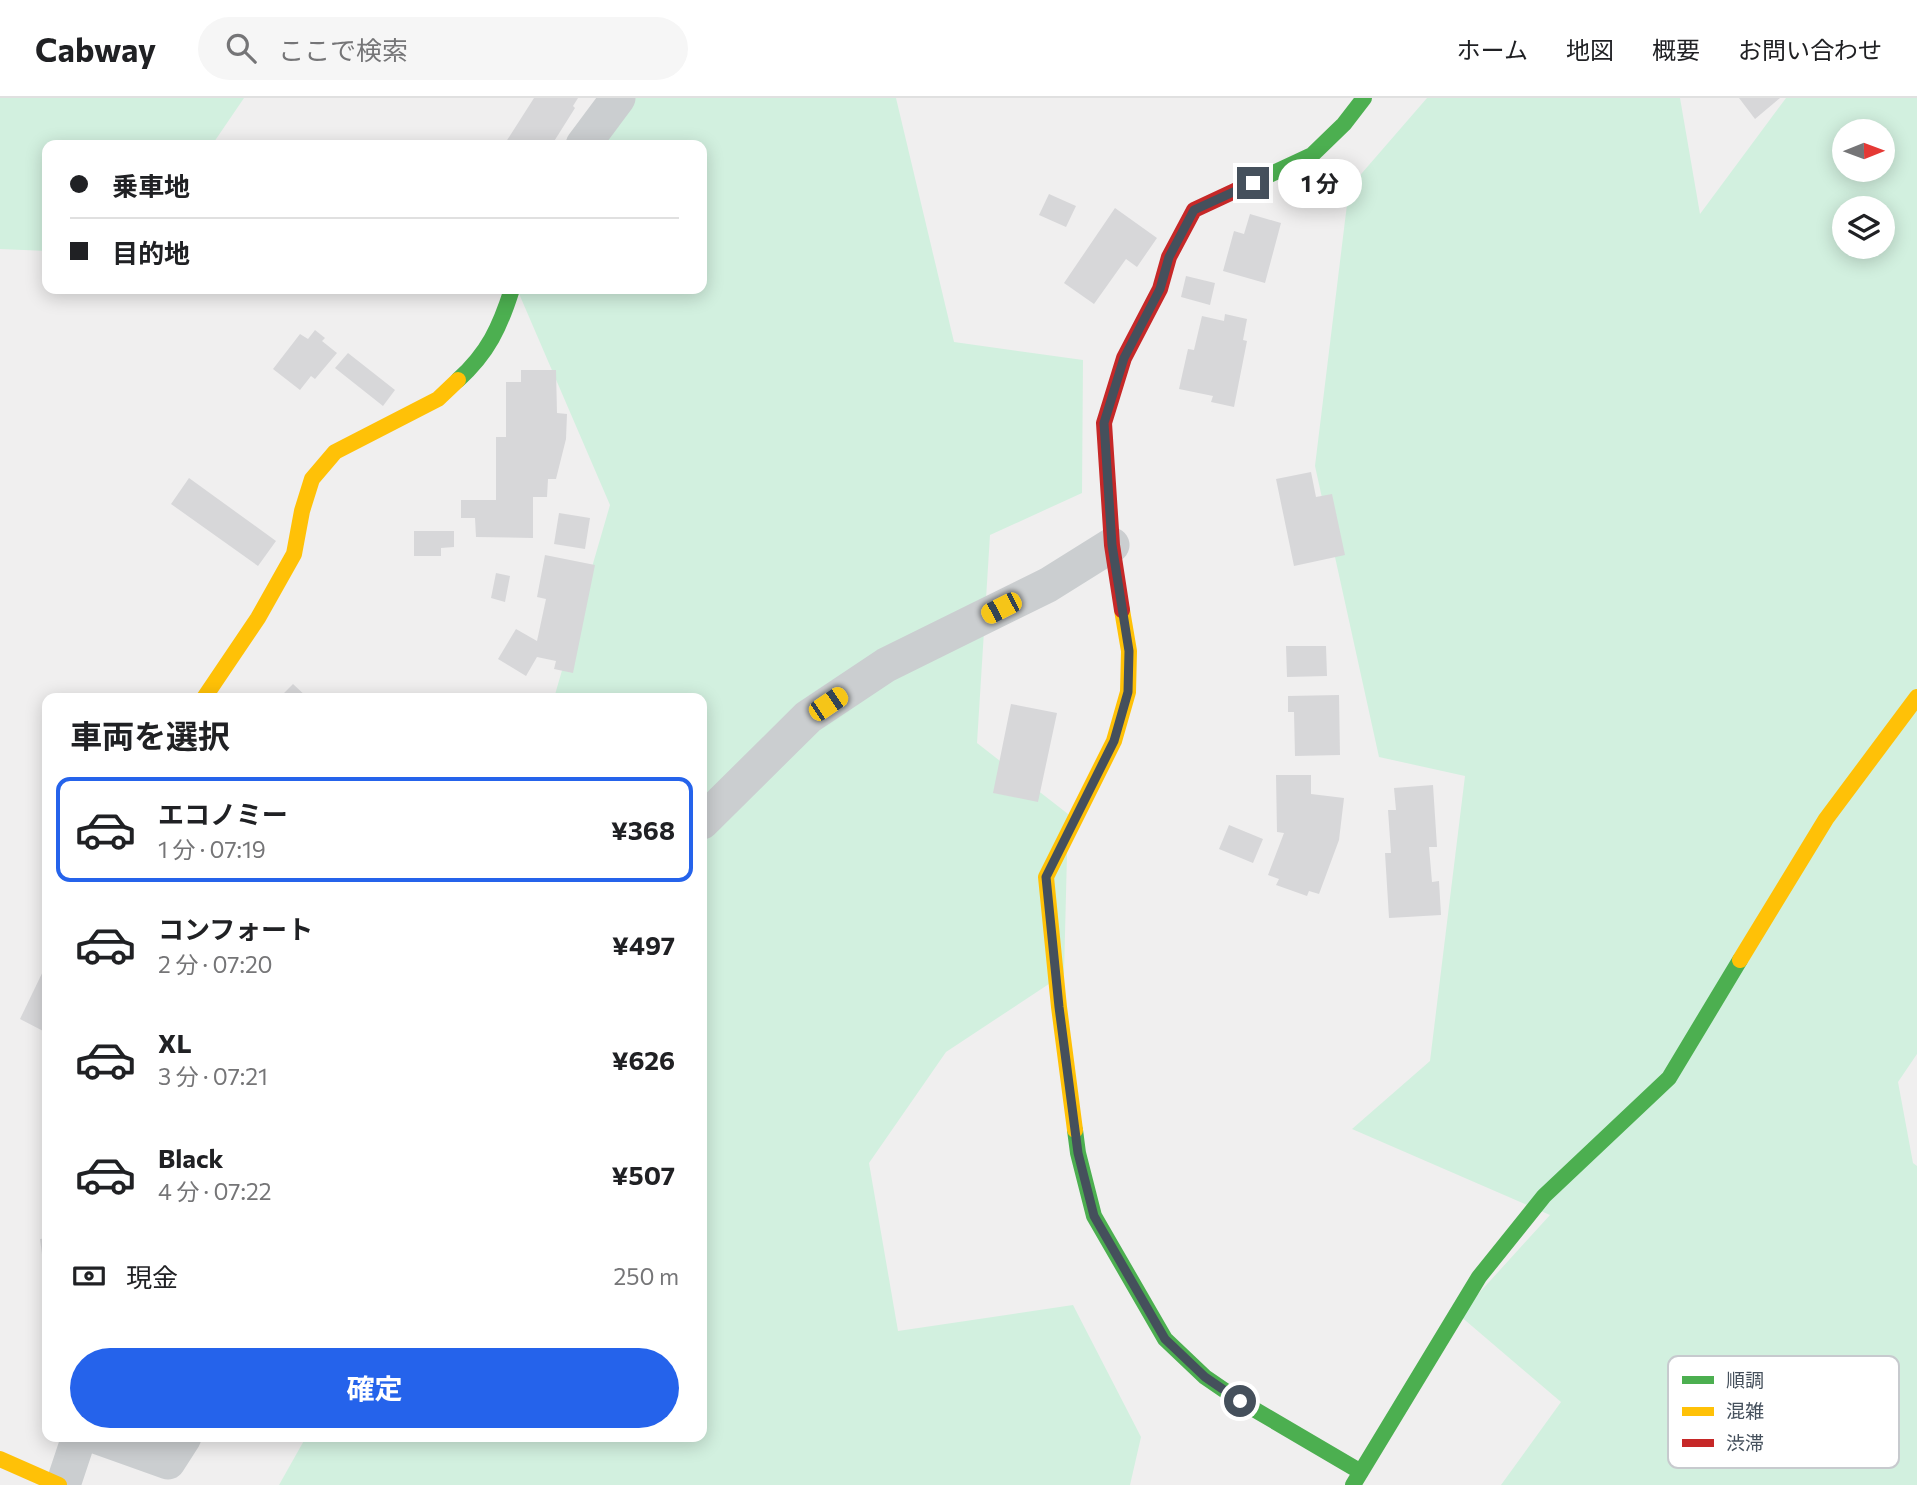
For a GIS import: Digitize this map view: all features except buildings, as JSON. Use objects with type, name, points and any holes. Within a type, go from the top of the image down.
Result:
[{"type":"street","points":[[587,140],[618,98]]},
{"type":"street","points":[[1364,98],[1344,124],[1312,155],[1194,210],[1169,257],[1160,289],[1124,358],[1104,423],[1112,545],[1129,651],[1128,692],[1114,741],[1046,877],[1078,1153],[1094,1216],[1165,1339],[1205,1377],[1357,1478],[1479,1277],[1544,1196],[1669,1078],[1826,820],[1917,696]]},
{"type":"street","points":[[207,693],[258,618],[294,554],[312,479],[335,452],[438,399],[476,365],[501,325],[510,294]]},
{"type":"street","points":[[707,817],[808,717],[863,680],[886,665],[1048,585],[1112,545]]},
{"type":"street","points":[[0,1459],[61,1485],[77,1442]]},
{"type":"street","points":[[112,1442],[168,1462],[181,1442]]},
{"type":"green space","points":[[0,98],[244,98],[215,140],[42,140],[42,251],[0,249]]},
{"type":"green space","points":[[602,98],[896,98],[954,342],[1083,360],[1082,493],[990,535],[977,743],[1068,814],[1064,974],[946,1052],[869,1163],[898,1331],[1073,1305],[1141,1437],[1130,1485],[279,1485],[303,1442],[707,1442],[707,693],[555,693],[610,505],[519,294],[707,294],[707,140],[581,140]]},
{"type":"green space","points":[[1427,98],[1680,98],[1700,214],[1786,98],[1917,98],[1917,1054],[1898,1082],[1913,1163],[1917,1166],[1917,1485],[1501,1485],[1561,1402],[1459,1315],[1550,1215],[1352,1129],[1430,1061],[1465,776],[1379,757],[1315,466],[1349,188]]},
{"type":"traffic: fast","points":[[1254,182],[1312,155],[1344,124],[1364,98]]},
{"type":"traffic: fast","points":[[458,380],[492,339],[510,294]]},
{"type":"traffic: fast","points":[[1353,1485],[1479,1277],[1544,1196],[1669,1078],[1740,960]]},
{"type":"traffic: fast","points":[[1075,1130],[1094,1216],[1165,1339],[1205,1377],[1240,1401],[1361,1472]]},
{"type":"traffic: slow","points":[[207,693],[258,618],[294,554],[302,511],[312,479],[335,452],[438,399],[458,380]]},
{"type":"traffic: slow","points":[[1075,1130],[1046,877],[1114,741],[1128,692],[1129,651],[1122,610]]},
{"type":"traffic: slow","points":[[1740,960],[1826,819],[1917,697]]},
{"type":"traffic: slow","points":[[0,1459],[59,1485]]},
{"type":"traffic: jam","points":[[1122,610],[1112,545],[1104,423],[1124,358],[1160,289],[1169,257],[1194,210],[1254,182]]},
{"type":"route","points":[[1240,1401],[1205,1377],[1165,1339],[1094,1216],[1078,1153],[1046,877],[1114,741],[1128,692],[1129,651],[1112,545],[1104,423],[1124,358],[1160,289],[1169,257],[1194,210],[1253,183]]}]
